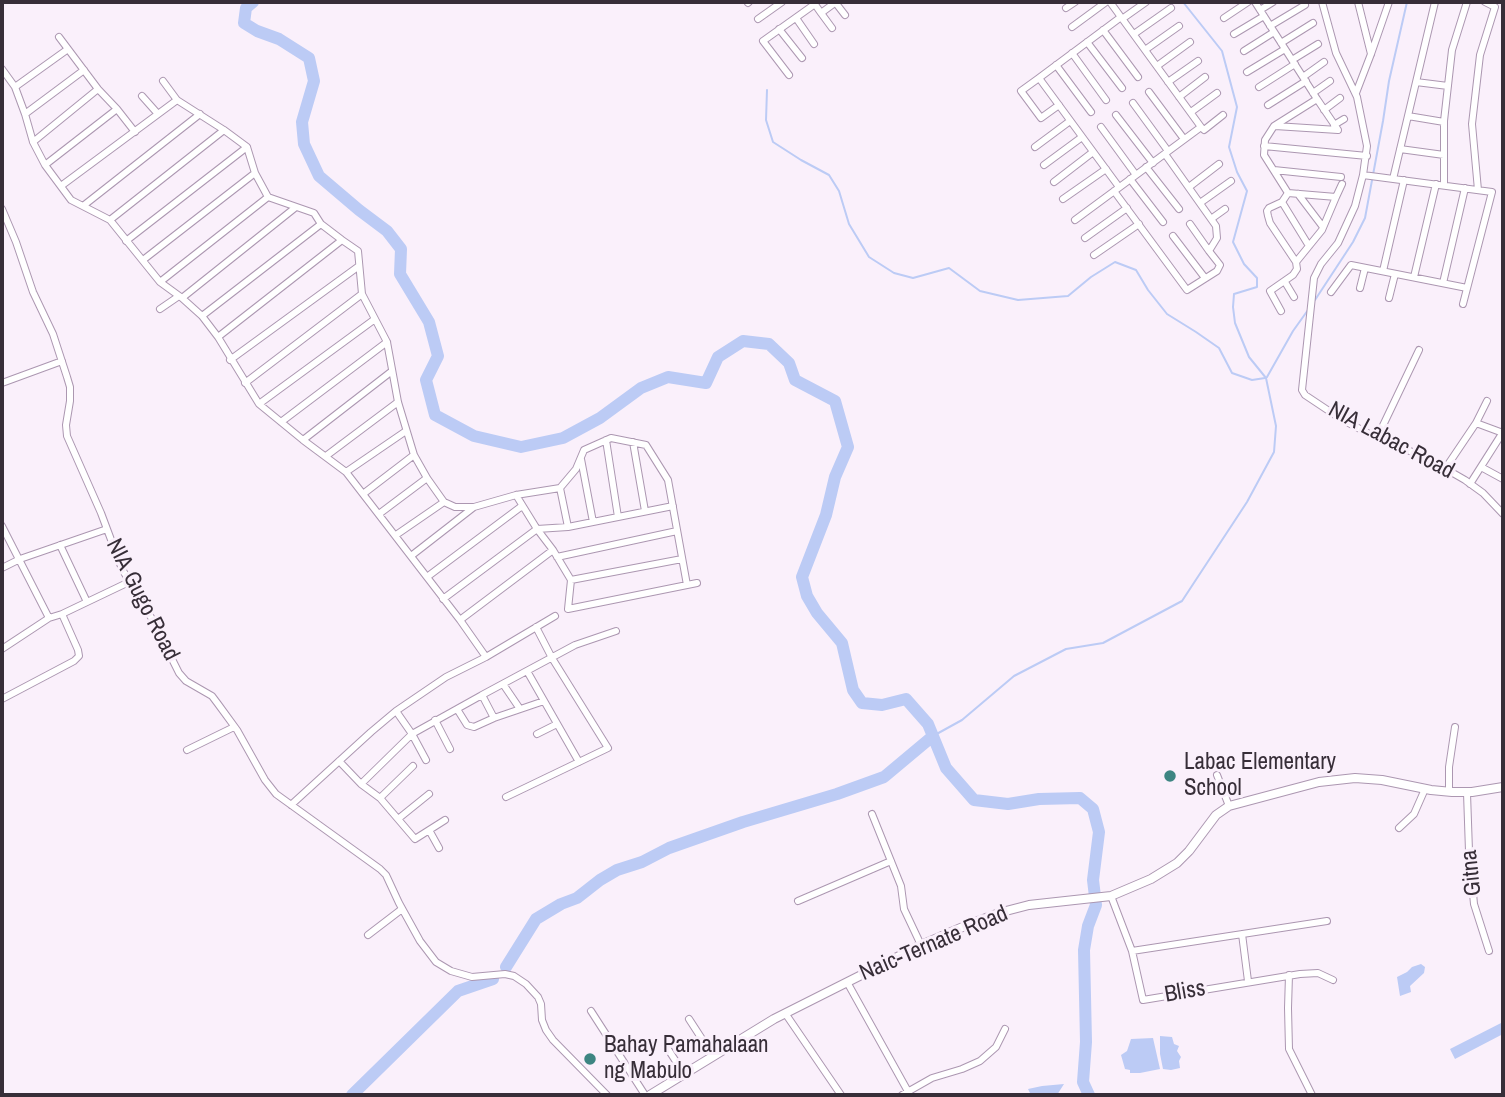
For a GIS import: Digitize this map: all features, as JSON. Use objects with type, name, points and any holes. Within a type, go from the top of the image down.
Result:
[{"type":"main road","name":"Naic-Ternate Road","points":[[648,1095],[785,1013],[965,926],[1015,908],[1111,896],[1151,879],[1177,863],[1216,815],[1229,806],[1319,782],[1355,778],[1449,792],[1467,793],[1503,787]]},
{"type":"street","points":[[758,19],[782,2]]},
{"type":"street","points":[[821,12],[835,2],[845,15]]},
{"type":"street","points":[[1066,8],[1075,2]]},
{"type":"street","points":[[1072,27],[1110,2],[1201,127],[1204,130],[1223,115]]},
{"type":"street","points":[[1059,105],[1041,118],[1021,91],[1103,30],[1146,2]]},
{"type":"street","points":[[1224,18],[1248,2]]},
{"type":"street","points":[[1255,2],[1338,130],[1273,126]]},
{"type":"street","points":[[1234,34],[1273,2]]},
{"type":"street","name":"NIA Labac Road","points":[[1322,2],[1336,53],[1360,106],[1367,156],[1365,176],[1355,206],[1338,243],[1321,264],[1314,278],[1302,390],[1305,395],[1341,419],[1377,438],[1412,451],[1470,484],[1503,514]]},
{"type":"street","points":[[1358,2],[1371,54]]},
{"type":"street","points":[[1356,93],[1389,2]]},
{"type":"street","points":[[1393,179],[1435,2]]},
{"type":"street","points":[[1413,277],[1440,185],[1452,50],[1467,2]]},
{"type":"street","points":[[1478,190],[1472,124],[1480,55],[1495,7],[1485,2]]},
{"type":"street","points":[[789,75],[763,41],[814,3],[832,28]]},
{"type":"street","points":[[1244,51],[1305,5]]},
{"type":"street","points":[[1134,34],[1171,8]]},
{"type":"street","points":[[796,18],[814,44]]},
{"type":"street","points":[[1247,72],[1313,23]]},
{"type":"street","points":[[1145,50],[1179,26]]},
{"type":"street","points":[[779,30],[802,58]]},
{"type":"street","points":[[1103,30],[1138,77]]},
{"type":"street","points":[[59,37],[135,132]]},
{"type":"street","points":[[1087,42],[1122,88]]},
{"type":"street","points":[[1157,66],[1190,42]]},
{"type":"street","points":[[1259,87],[1318,44]]},
{"type":"street","points":[[15,87],[68,48]]},
{"type":"street","points":[[1072,53],[1106,100]]},
{"type":"street","points":[[1168,82],[1198,61]]},
{"type":"street","points":[[1268,105],[1324,62]]},
{"type":"street","points":[[1056,65],[1091,112]]},
{"type":"street","points":[[2,69],[15,87],[33,142],[45,165],[71,201],[110,220],[160,282],[202,316],[259,404],[346,472],[486,657]]},
{"type":"street","points":[[25,114],[83,69]]},
{"type":"street","points":[[1179,97],[1205,77]]},
{"type":"street","points":[[1039,78],[1106,169],[1127,208],[1187,290],[1217,271],[1220,265],[1190,224]]},
{"type":"street","points":[[163,80],[177,100],[247,147],[255,173],[268,197],[314,213],[321,224],[358,251],[362,294],[387,342],[398,402],[414,454],[444,502],[455,507],[474,507],[516,495],[560,488],[576,469],[584,450],[611,438],[646,444],[668,480],[687,585]]},
{"type":"street","points":[[1288,193],[1264,155],[1265,140],[1273,126],[1315,96],[1330,81]]},
{"type":"street","points":[[1416,82],[1448,86]]},
{"type":"street","points":[[33,142],[99,89]]},
{"type":"street","points":[[1149,92],[1184,139]]},
{"type":"street","points":[[1191,112],[1217,93]]},
{"type":"street","points":[[142,96],[158,114]]},
{"type":"street","points":[[1324,110],[1340,99]]},
{"type":"street","points":[[61,186],[177,100]]},
{"type":"street","points":[[1133,103],[1216,226],[1217,238],[1209,251]]},
{"type":"street","points":[[45,165],[117,109]]},
{"type":"street","points":[[83,206],[200,114]]},
{"type":"street","points":[[1116,115],[1179,209]]},
{"type":"street","points":[[1408,116],[1444,122]]},
{"type":"street","points":[[1334,125],[1344,119]]},
{"type":"street","points":[[1035,147],[1070,121]]},
{"type":"street","points":[[1101,127],[1163,222]]},
{"type":"street","points":[[1075,220],[1201,127]]},
{"type":"street","points":[[110,220],[224,130]]},
{"type":"street","points":[[1044,165],[1082,137]]},
{"type":"street","points":[[1265,146],[1367,156]]},
{"type":"street","points":[[126,241],[247,147]]},
{"type":"street","points":[[1400,149],[1444,155]]},
{"type":"street","points":[[1054,182],[1093,152]]},
{"type":"street","points":[[1189,187],[1219,164]]},
{"type":"street","points":[[1063,199],[1106,169]]},
{"type":"street","points":[[1274,170],[1341,180],[1323,228],[1296,262]]},
{"type":"street","points":[[143,260],[255,173]]},
{"type":"street","points":[[1365,176],[1492,192],[1463,304]]},
{"type":"street","points":[[1383,271],[1404,180]]},
{"type":"street","points":[[1200,203],[1231,181]]},
{"type":"street","points":[[1443,283],[1465,188]]},
{"type":"street","points":[[1288,193],[1336,197]]},
{"type":"street","points":[[1280,311],[1270,291],[1285,282],[1297,269],[1296,262],[1270,223],[1267,211],[1282,202],[1288,193]]},
{"type":"street","points":[[1298,194],[1323,228]]},
{"type":"street","points":[[160,282],[268,197]]},
{"type":"street","points":[[1282,202],[1309,246]]},
{"type":"street","points":[[160,309],[181,297],[296,207]]},
{"type":"street","points":[[1085,238],[1127,208]]},
{"type":"street","name":"NIA Gugo Road","points":[[2,209],[33,292],[53,334],[70,387],[67,436],[122,569],[156,626],[179,673],[193,686],[212,696],[271,789],[380,869],[390,882],[402,909],[430,957],[452,971],[472,977],[505,974],[526,984],[538,997],[542,1020],[553,1040],[607,1095]]},
{"type":"street","points":[[1211,219],[1225,209]]},
{"type":"street","points":[[202,316],[321,224]]},
{"type":"street","points":[[1094,255],[1139,224]]},
{"type":"street","points":[[1173,236],[1205,278]]},
{"type":"street","points":[[218,337],[342,240]]},
{"type":"street","points":[[1331,292],[1351,265],[1467,288]]},
{"type":"street","points":[[230,359],[359,266]]},
{"type":"street","points":[[1360,288],[1364,268]]},
{"type":"street","points":[[1390,298],[1395,274]]},
{"type":"street","points":[[1285,282],[1294,297]]},
{"type":"street","points":[[245,383],[362,294]]},
{"type":"street","points":[[259,404],[375,319]]},
{"type":"street","points":[[281,422],[387,342]]},
{"type":"street","points":[[1377,438],[1419,350]]},
{"type":"street","points":[[2,383],[62,361]]},
{"type":"street","points":[[303,440],[392,371]]},
{"type":"street","points":[[1445,469],[1476,423],[1487,401]]},
{"type":"street","points":[[326,456],[398,402]]},
{"type":"street","points":[[1470,484],[1503,433],[1476,423]]},
{"type":"street","points":[[346,472],[406,430]]},
{"type":"street","points":[[606,440],[618,517]]},
{"type":"street","points":[[633,442],[645,511]]},
{"type":"street","points":[[363,494],[414,454]]},
{"type":"street","points":[[580,458],[593,522]]},
{"type":"street","points":[[1481,467],[1503,479]]},
{"type":"street","points":[[379,514],[427,478]]},
{"type":"street","points":[[560,488],[568,527]]},
{"type":"street","points":[[516,495],[571,580],[568,609],[697,583]]},
{"type":"street","points":[[396,535],[444,502]]},
{"type":"street","points":[[427,577],[522,506]]},
{"type":"street","points":[[443,599],[537,529],[568,527],[673,506]]},
{"type":"street","points":[[411,556],[474,507]]},
{"type":"street","points":[[2,526],[49,618]]},
{"type":"street","points":[[2,568],[20,559],[107,529]]},
{"type":"street","points":[[558,557],[677,531]]},
{"type":"street","points":[[60,545],[87,602]]},
{"type":"street","points":[[460,620],[553,550]]},
{"type":"street","points":[[571,580],[682,559]]},
{"type":"street","points":[[2,649],[49,618],[129,582]]},
{"type":"street","points":[[2,699],[79,656],[62,614]]},
{"type":"street","points":[[291,806],[396,711],[446,677],[555,616]]},
{"type":"street","points":[[506,797],[608,748],[552,658],[536,627]]},
{"type":"street","points":[[361,784],[412,734],[435,720],[575,645],[615,631]]},
{"type":"street","points":[[527,671],[579,762]]},
{"type":"street","points":[[503,684],[520,709]]},
{"type":"street","points":[[482,695],[494,718]]},
{"type":"street","points":[[457,709],[467,726],[474,727],[544,701]]},
{"type":"street","points":[[396,711],[426,760]]},
{"type":"street","points":[[435,720],[450,749]]},
{"type":"street","points":[[537,734],[557,724]]},
{"type":"street","points":[[187,750],[234,727]]},
{"type":"street","points":[[1449,792],[1455,727]]},
{"type":"street","points":[[339,761],[361,784],[380,798],[415,839],[445,820]]},
{"type":"street","points":[[380,798],[413,766]]},
{"type":"street","points":[[1217,775],[1229,806]]},
{"type":"street","points":[[1399,828],[1414,814],[1425,789]]},
{"type":"street","name":"Gitna","points":[[1467,793],[1474,904],[1489,951]]},
{"type":"street","points":[[398,818],[429,794]]},
{"type":"street","points":[[872,814],[901,886],[904,909],[921,945]]},
{"type":"street","points":[[429,830],[439,848]]},
{"type":"street","points":[[798,901],[891,861]]},
{"type":"street","name":"Bliss","points":[[1111,896],[1132,951],[1143,1000],[1289,975],[1318,973],[1333,979]]},
{"type":"street","points":[[369,935],[402,909]]},
{"type":"street","points":[[1132,951],[1327,920]]},
{"type":"street","points":[[1242,934],[1248,981]]},
{"type":"street","points":[[1289,975],[1289,1049],[1312,1095]]},
{"type":"street","points":[[847,982],[907,1094],[932,1078],[980,1061],[996,1046],[1005,1029]]},
{"type":"street","points":[[591,1011],[648,1095]]},
{"type":"street","points":[[785,1013],[841,1095]]},
{"type":"street","points":[[689,1018],[713,1056]]},
{"type":"street","points":[[666,1046],[684,1074]]},
{"type":"water","points":[[1421,964],[1425,967],[1424,973],[1410,986],[1411,992],[1400,996],[1397,977]]},
{"type":"water","points":[[1503,1022],[1503,1034],[1455,1059],[1450,1049]]},
{"type":"water","points":[[1160,1036],[1172,1037],[1174,1044],[1179,1046],[1177,1051],[1181,1057],[1180,1068],[1163,1069]]},
{"type":"water","points":[[1153,1038],[1160,1069],[1130,1073],[1130,1070],[1125,1069],[1121,1055],[1127,1051],[1131,1039]]},
{"type":"water","points":[[1064,1084],[1057,1095],[1031,1095],[1028,1089],[1042,1086]]},
{"type":"waterway","points":[[253,2],[246,8],[244,23],[279,39],[309,58],[314,81],[302,122],[304,144],[319,176],[387,231],[401,249],[400,274],[429,322],[438,356],[426,380],[435,415],[474,436],[521,447],[563,438],[600,418],[641,388],[668,377],[706,383],[718,357],[743,341],[769,344],[789,363],[795,380],[835,401],[848,447],[835,477],[826,515],[802,577],[807,596],[817,613],[842,643],[853,690],[862,703],[882,705],[906,699],[928,724],[946,768],[974,800],[1008,804],[1039,799],[1080,798],[1093,809],[1099,832],[1093,880],[1096,905],[1088,926],[1084,950],[1086,1042],[1083,1082],[1089,1095]]},
{"type":"waterway","points":[[933,736],[962,720],[1014,676],[1066,649],[1103,643],[1182,601],[1247,502],[1274,452],[1276,426],[1266,378],[1249,357],[1235,323],[1233,307],[1234,294],[1257,287],[1257,278],[1244,264],[1233,242],[1247,191],[1229,147],[1237,107],[1222,51],[1183,2]]},
{"type":"waterway","points":[[1315,300],[1353,242],[1365,218],[1389,81],[1407,2]]},
{"type":"waterway","points":[[767,90],[766,120],[773,142],[829,175],[839,191],[849,224],[869,257],[894,273],[913,278],[949,268],[980,291],[1018,300],[1068,296],[1115,262],[1136,270],[1167,314],[1219,348],[1232,373],[1252,380],[1265,378]]},
{"type":"waterway","points":[[1267,377],[1308,310]]},
{"type":"waterway","points":[[506,967],[536,919],[577,898],[617,870],[743,822],[884,777],[933,736]]},
{"type":"waterway","points":[[352,1095],[458,991],[493,979]]},
{"type":"place","name":"Labac Elementary School","points":[[1170,776]]},
{"type":"place","name":"Bahay Pamahalaan ng Mabulo","points":[[590,1059]]}]
